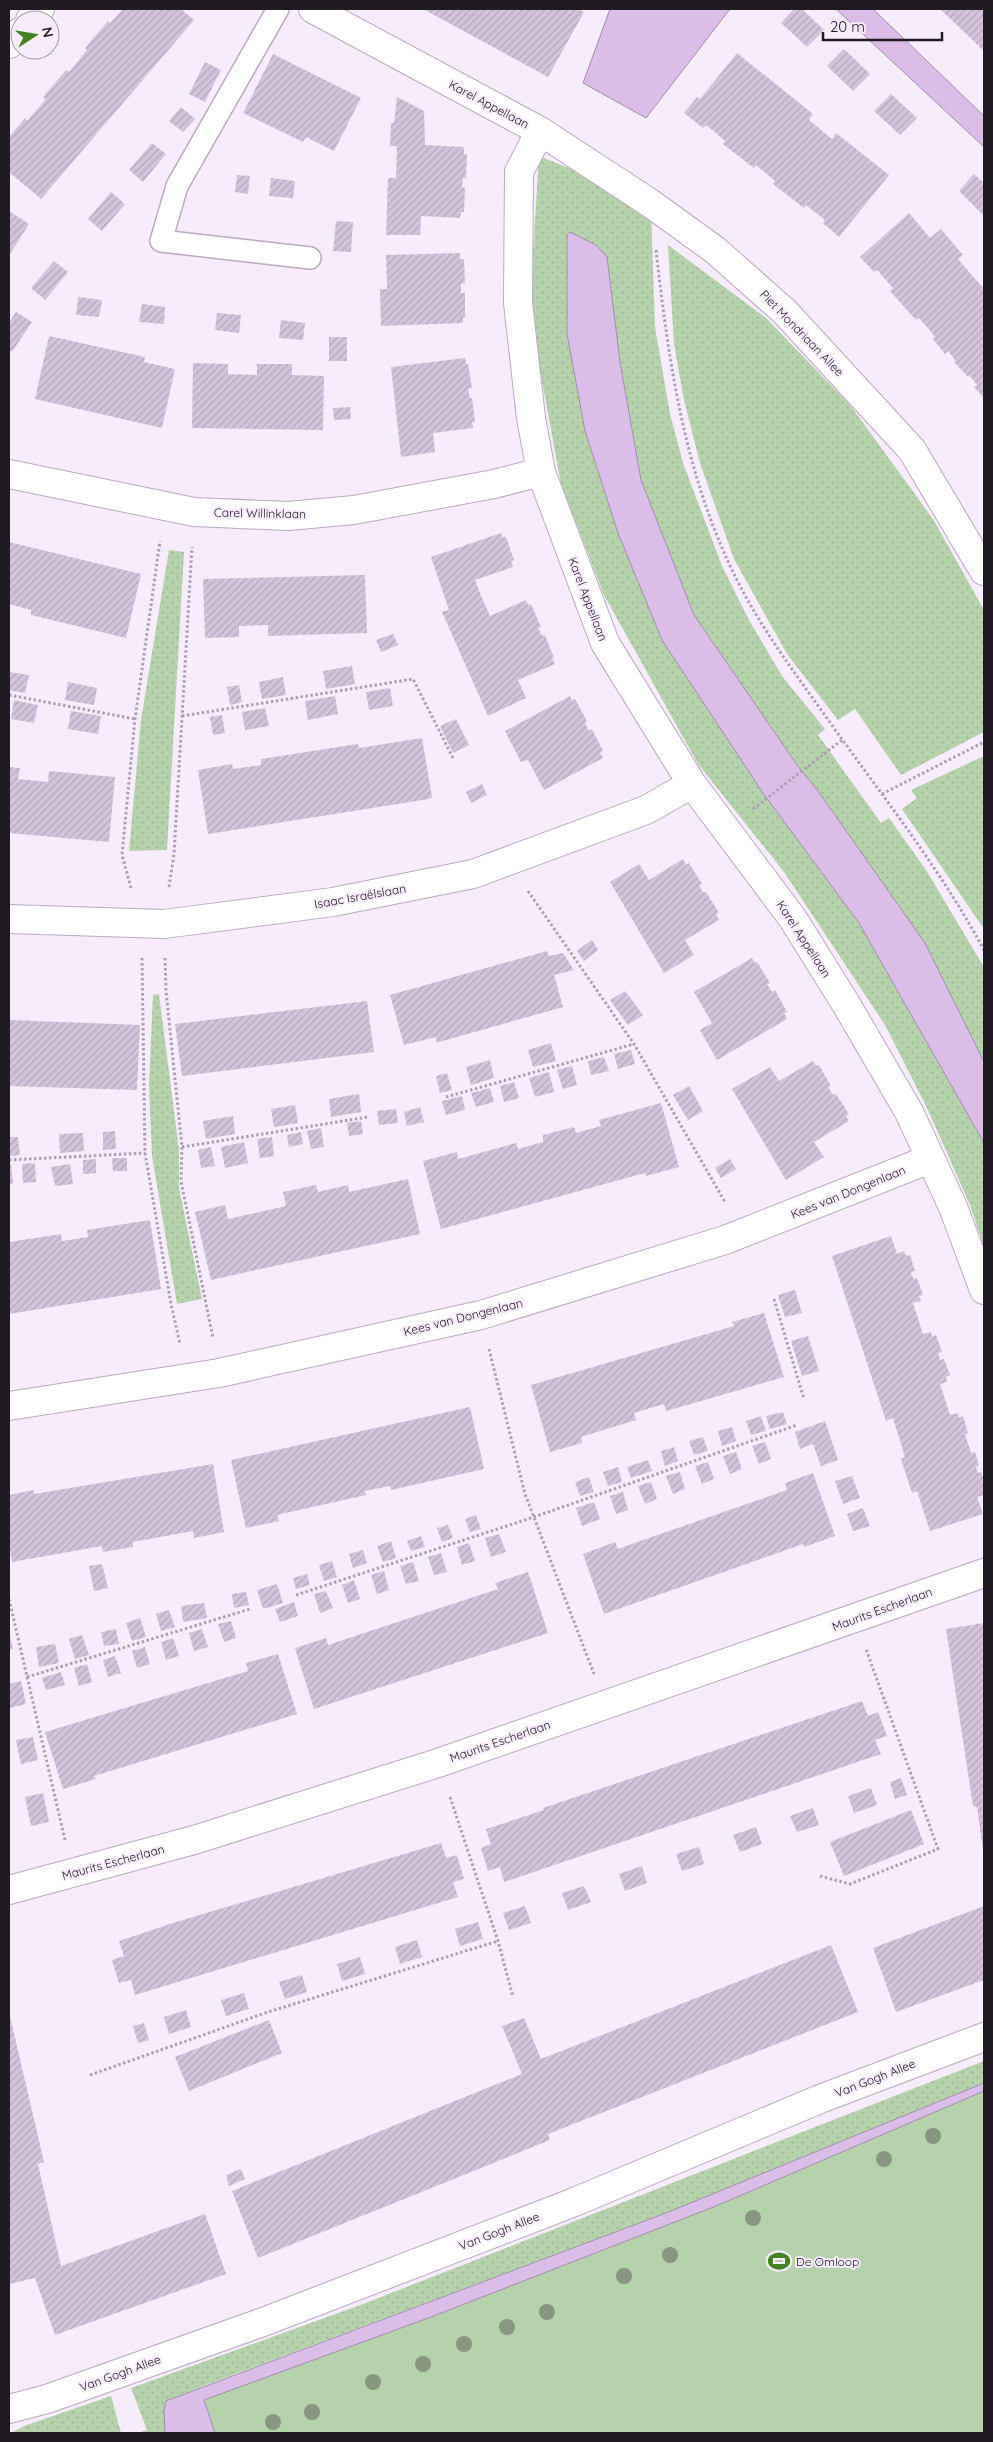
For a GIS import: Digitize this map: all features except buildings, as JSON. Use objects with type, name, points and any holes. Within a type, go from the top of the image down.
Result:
[{"type":"street","name":"Karel Appellaan","points":[[313,9],[540,132],[519,172],[518,303],[530,418],[540,472],[604,643],[692,784],[793,918],[909,1112],[953,1207],[984,1290]]},
{"type":"street","name":"Piet Mondriaan Allee","points":[[540,132],[650,203],[715,250],[785,312],[912,450],[984,571]]},
{"type":"street","name":"Carel Willinklaan","points":[[9,474],[194,512],[288,516],[354,510],[494,484],[540,472]]},
{"type":"street","name":"Isaac Israëlslaan","points":[[9,919],[164,924],[333,902],[473,874],[646,810],[692,784]]},
{"type":"street","name":"Kees van Dongenlaan","points":[[9,1406],[220,1373],[481,1315],[742,1233],[930,1159]]},
{"type":"street","name":"Maurits Escherlaan","points":[[9,1890],[194,1840],[438,1763],[984,1573]]},
{"type":"street","name":"Van Gogh Allee","points":[[9,2409],[47,2399],[263,2322],[572,2203],[820,2099],[984,2037]]},
{"type":"lane","points":[[278,9],[177,186],[161,241],[310,258]]},
{"type":"path","points":[[650,203],[665,331],[676,395],[698,489],[720,545],[759,620],[790,668],[882,794],[967,918],[984,950]]},
{"type":"path","points":[[182,716],[413,679],[454,760]]},
{"type":"path","points":[[9,695],[135,719]]},
{"type":"path","points":[[754,808],[842,740]]},
{"type":"path","points":[[882,794],[984,742]]},
{"type":"path","points":[[508,862],[634,1044],[701,1157],[742,1233]]},
{"type":"path","points":[[446,1097],[634,1044]]},
{"type":"path","points":[[182,1147],[368,1117]]},
{"type":"path","points":[[9,1160],[145,1153]]},
{"type":"path","points":[[774,1299],[804,1399]]},
{"type":"path","points":[[481,1315],[525,1494],[605,1704]]},
{"type":"path","points":[[296,1595],[534,1517],[797,1425]]},
{"type":"path","points":[[9,1599],[73,1874]]},
{"type":"path","points":[[27,1677],[250,1609]]},
{"type":"path","points":[[820,1876],[850,1884],[938,1848],[855,1619]]},
{"type":"path","points":[[438,1763],[498,1941],[513,1997]]},
{"type":"path","points":[[90,2075],[268,2012],[498,1941]]},
{"type":"green space","points":[[539,156],[596,179],[651,212],[655,327],[670,414],[683,463],[722,566],[749,620],[782,676],[825,729],[818,735],[881,823],[889,818],[926,870],[984,967],[984,1062],[925,943],[818,791],[797,765],[694,615],[641,480],[620,362],[607,257],[570,232],[567,235],[567,334],[585,431],[618,533],[662,640],[763,793],[859,923],[984,1143],[984,1247],[970,1205],[928,1110],[885,1025],[784,872],[698,764],[604,595],[561,484],[540,370],[531,285]]},
{"type":"green space","points":[[668,245],[766,318],[850,405],[933,519],[984,610],[984,732],[901,775],[855,709],[838,720],[787,654],[734,559],[700,463],[684,400],[674,344]]},
{"type":"green space","points":[[169,550],[184,552],[167,850],[129,851],[141,720]]},
{"type":"green space","points":[[984,756],[984,929],[902,809],[917,798],[911,790]]},
{"type":"green space","points":[[159,994],[179,1150],[179,1188],[202,1299],[177,1304],[152,1156],[149,1085],[153,995]]},
{"type":"green space","points":[[984,2061],[984,2083],[666,2213],[195,2389],[167,2401],[167,2433],[138,2433],[147,2430],[131,2388],[363,2304]]},
{"type":"green space","name":"De Omloop","points":[[984,2091],[984,2433],[215,2433],[204,2400],[431,2317],[716,2206]]},
{"type":"green space","points":[[111,2396],[121,2433],[11,2433],[24,2426]]},
{"type":"shaded area","points":[[610,9],[730,9],[646,118],[583,83]]},
{"type":"shaded area","points":[[836,9],[873,9],[984,116],[984,147]]},
{"type":"shaded area","points":[[570,232],[596,245],[607,257],[620,362],[641,480],[694,615],[797,765],[818,791],[925,943],[984,1062],[984,1143],[859,923],[763,793],[662,640],[618,533],[585,431],[567,334],[567,235]]},
{"type":"shaded area","points":[[984,2083],[984,2091],[716,2206],[431,2317],[204,2400],[215,2433],[165,2433],[164,2410],[166,2401],[666,2213]]},
{"type":"place","name":"De Omloop","points":[[779,2261]]}]
